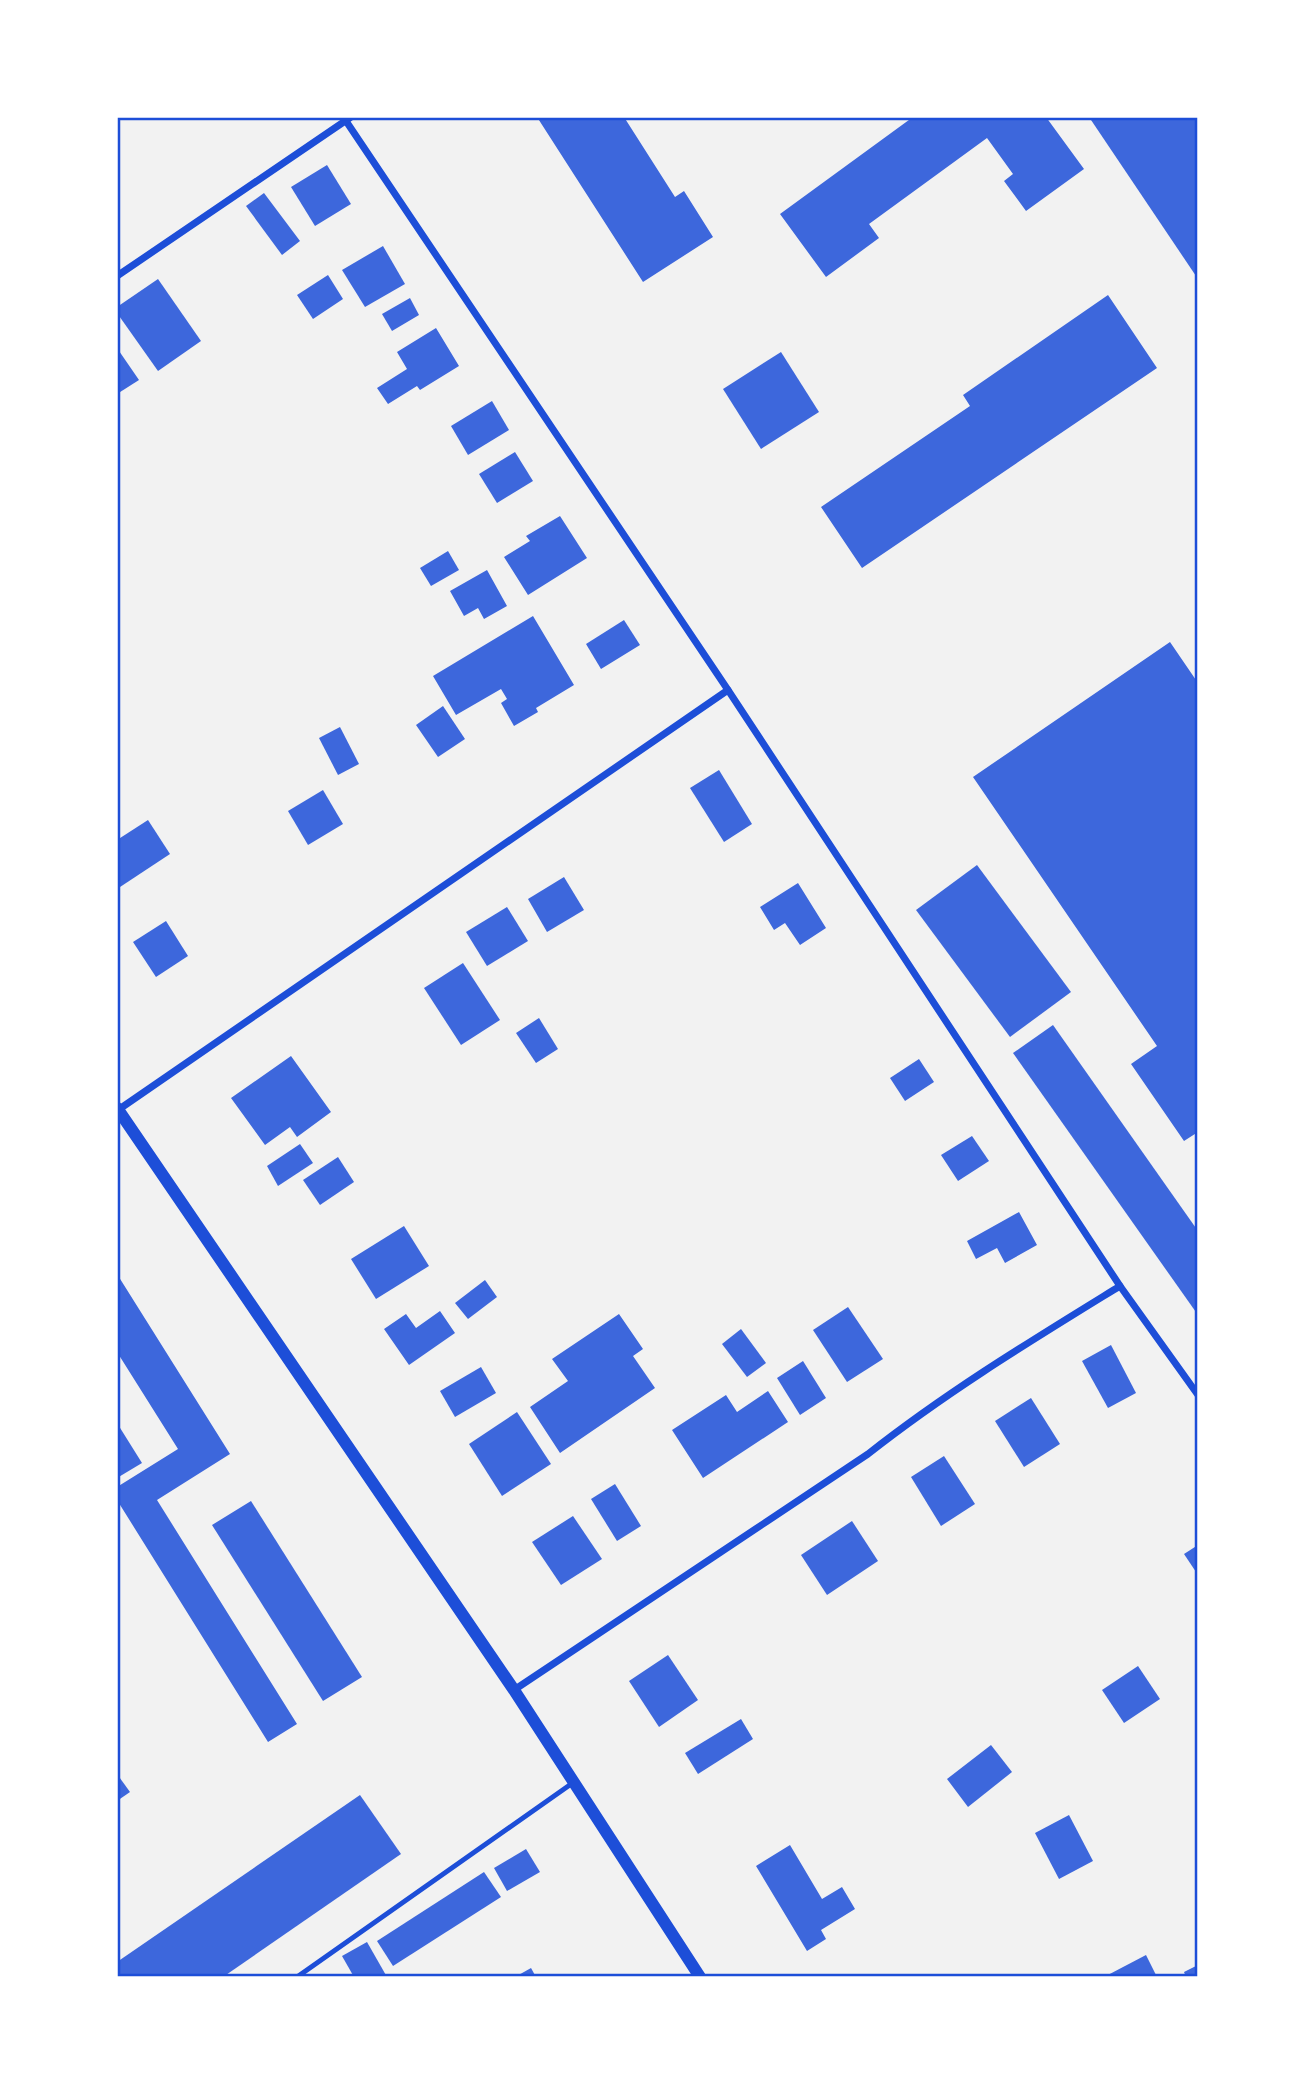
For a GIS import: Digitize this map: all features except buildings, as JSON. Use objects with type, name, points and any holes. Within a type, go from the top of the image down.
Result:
[{"type":"street","points":[[117,275],[348,119],[1120,1286],[1198,1395]]},
{"type":"street","points":[[700,1977],[514,1690],[118,1109],[728,690]]},
{"type":"street","points":[[514,1690],[868,1454],[910,1420],[975,1376],[1120,1286]]},
{"type":"lane","points":[[297,1977],[574,1782]]}]
